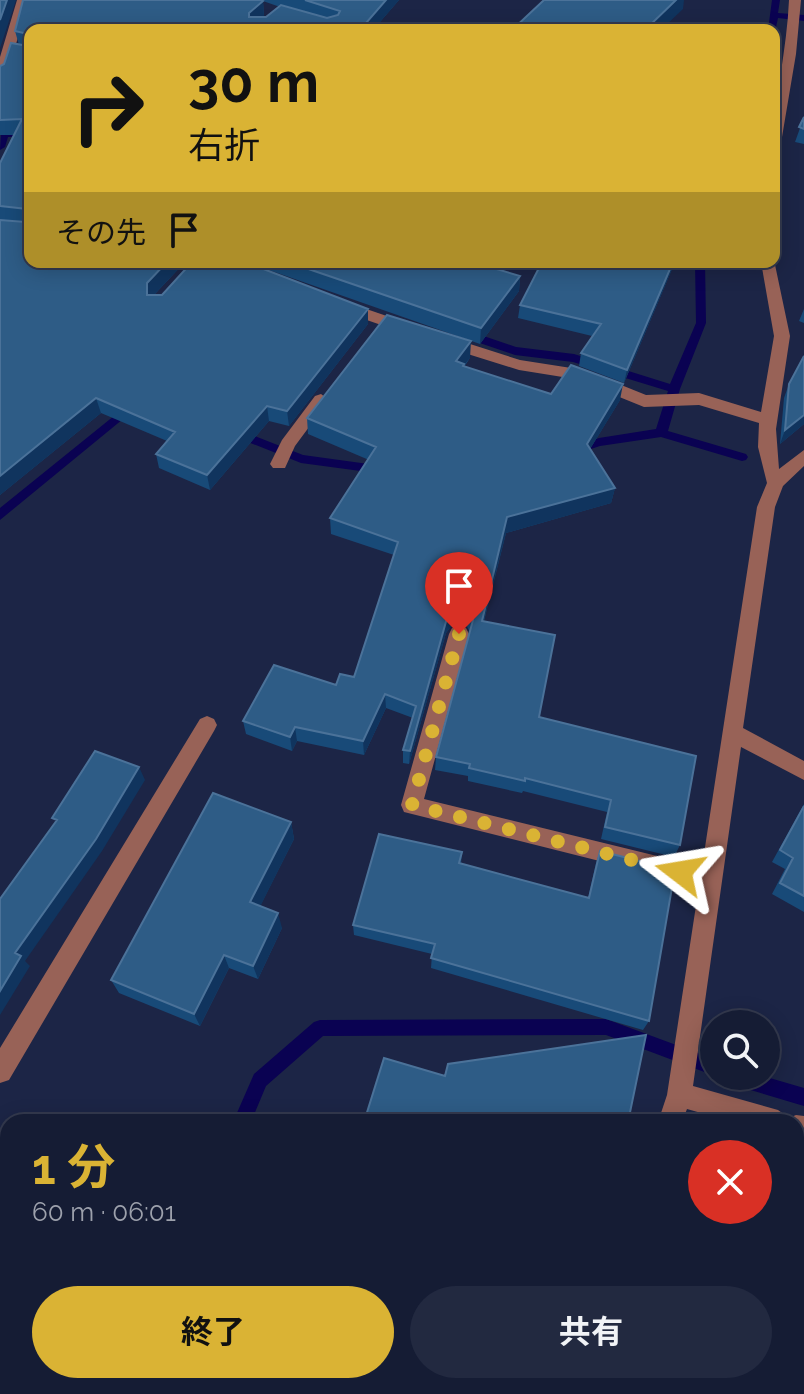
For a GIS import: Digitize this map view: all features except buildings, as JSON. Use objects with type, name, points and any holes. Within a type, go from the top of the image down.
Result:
[{"type":"street","points":[[0,78],[14,51],[23,0]]},
{"type":"street","points":[[780,103],[795,11]]},
{"type":"street","points":[[787,57],[804,61]]},
{"type":"street","points":[[769,268],[782,335],[768,420],[767,465],[776,483]]},
{"type":"street","points":[[329,301],[378,327],[519,365],[578,374],[644,401],[699,399],[768,420]]},
{"type":"street","points":[[279,464],[288,444],[335,382]]},
{"type":"street","points":[[672,1114],[680,1084],[766,507],[776,483],[804,456]]},
{"type":"street","points":[[459,634],[412,805],[710,879]]},
{"type":"street","points":[[0,1071],[207,725]]},
{"type":"street","points":[[732,732],[804,771]]},
{"type":"street","points":[[680,1084],[757,1114]]},
{"type":"waterway","points":[[774,15],[776,0]]},
{"type":"waterway","points":[[773,24],[774,15]]},
{"type":"waterway","points":[[774,15],[804,18]]},
{"type":"waterway","points":[[0,147],[4,134],[24,133]]},
{"type":"waterway","points":[[674,389],[701,323],[700,268]]},
{"type":"waterway","points":[[466,334],[515,351],[574,358],[674,389]]},
{"type":"waterway","points":[[661,433],[674,389]]},
{"type":"waterway","points":[[0,515],[130,407]]},
{"type":"waterway","points":[[237,433],[301,459],[383,470]]},
{"type":"waterway","points":[[576,450],[599,442],[661,433]]},
{"type":"waterway","points":[[661,433],[742,457]]},
{"type":"waterway","points":[[245,1114],[260,1080],[320,1028],[606,1027],[700,1063]]},
{"type":"waterway","points":[[780,1090],[804,1097]]},
{"type":"route","points":[[459,634],[412,805],[680,872]]}]
